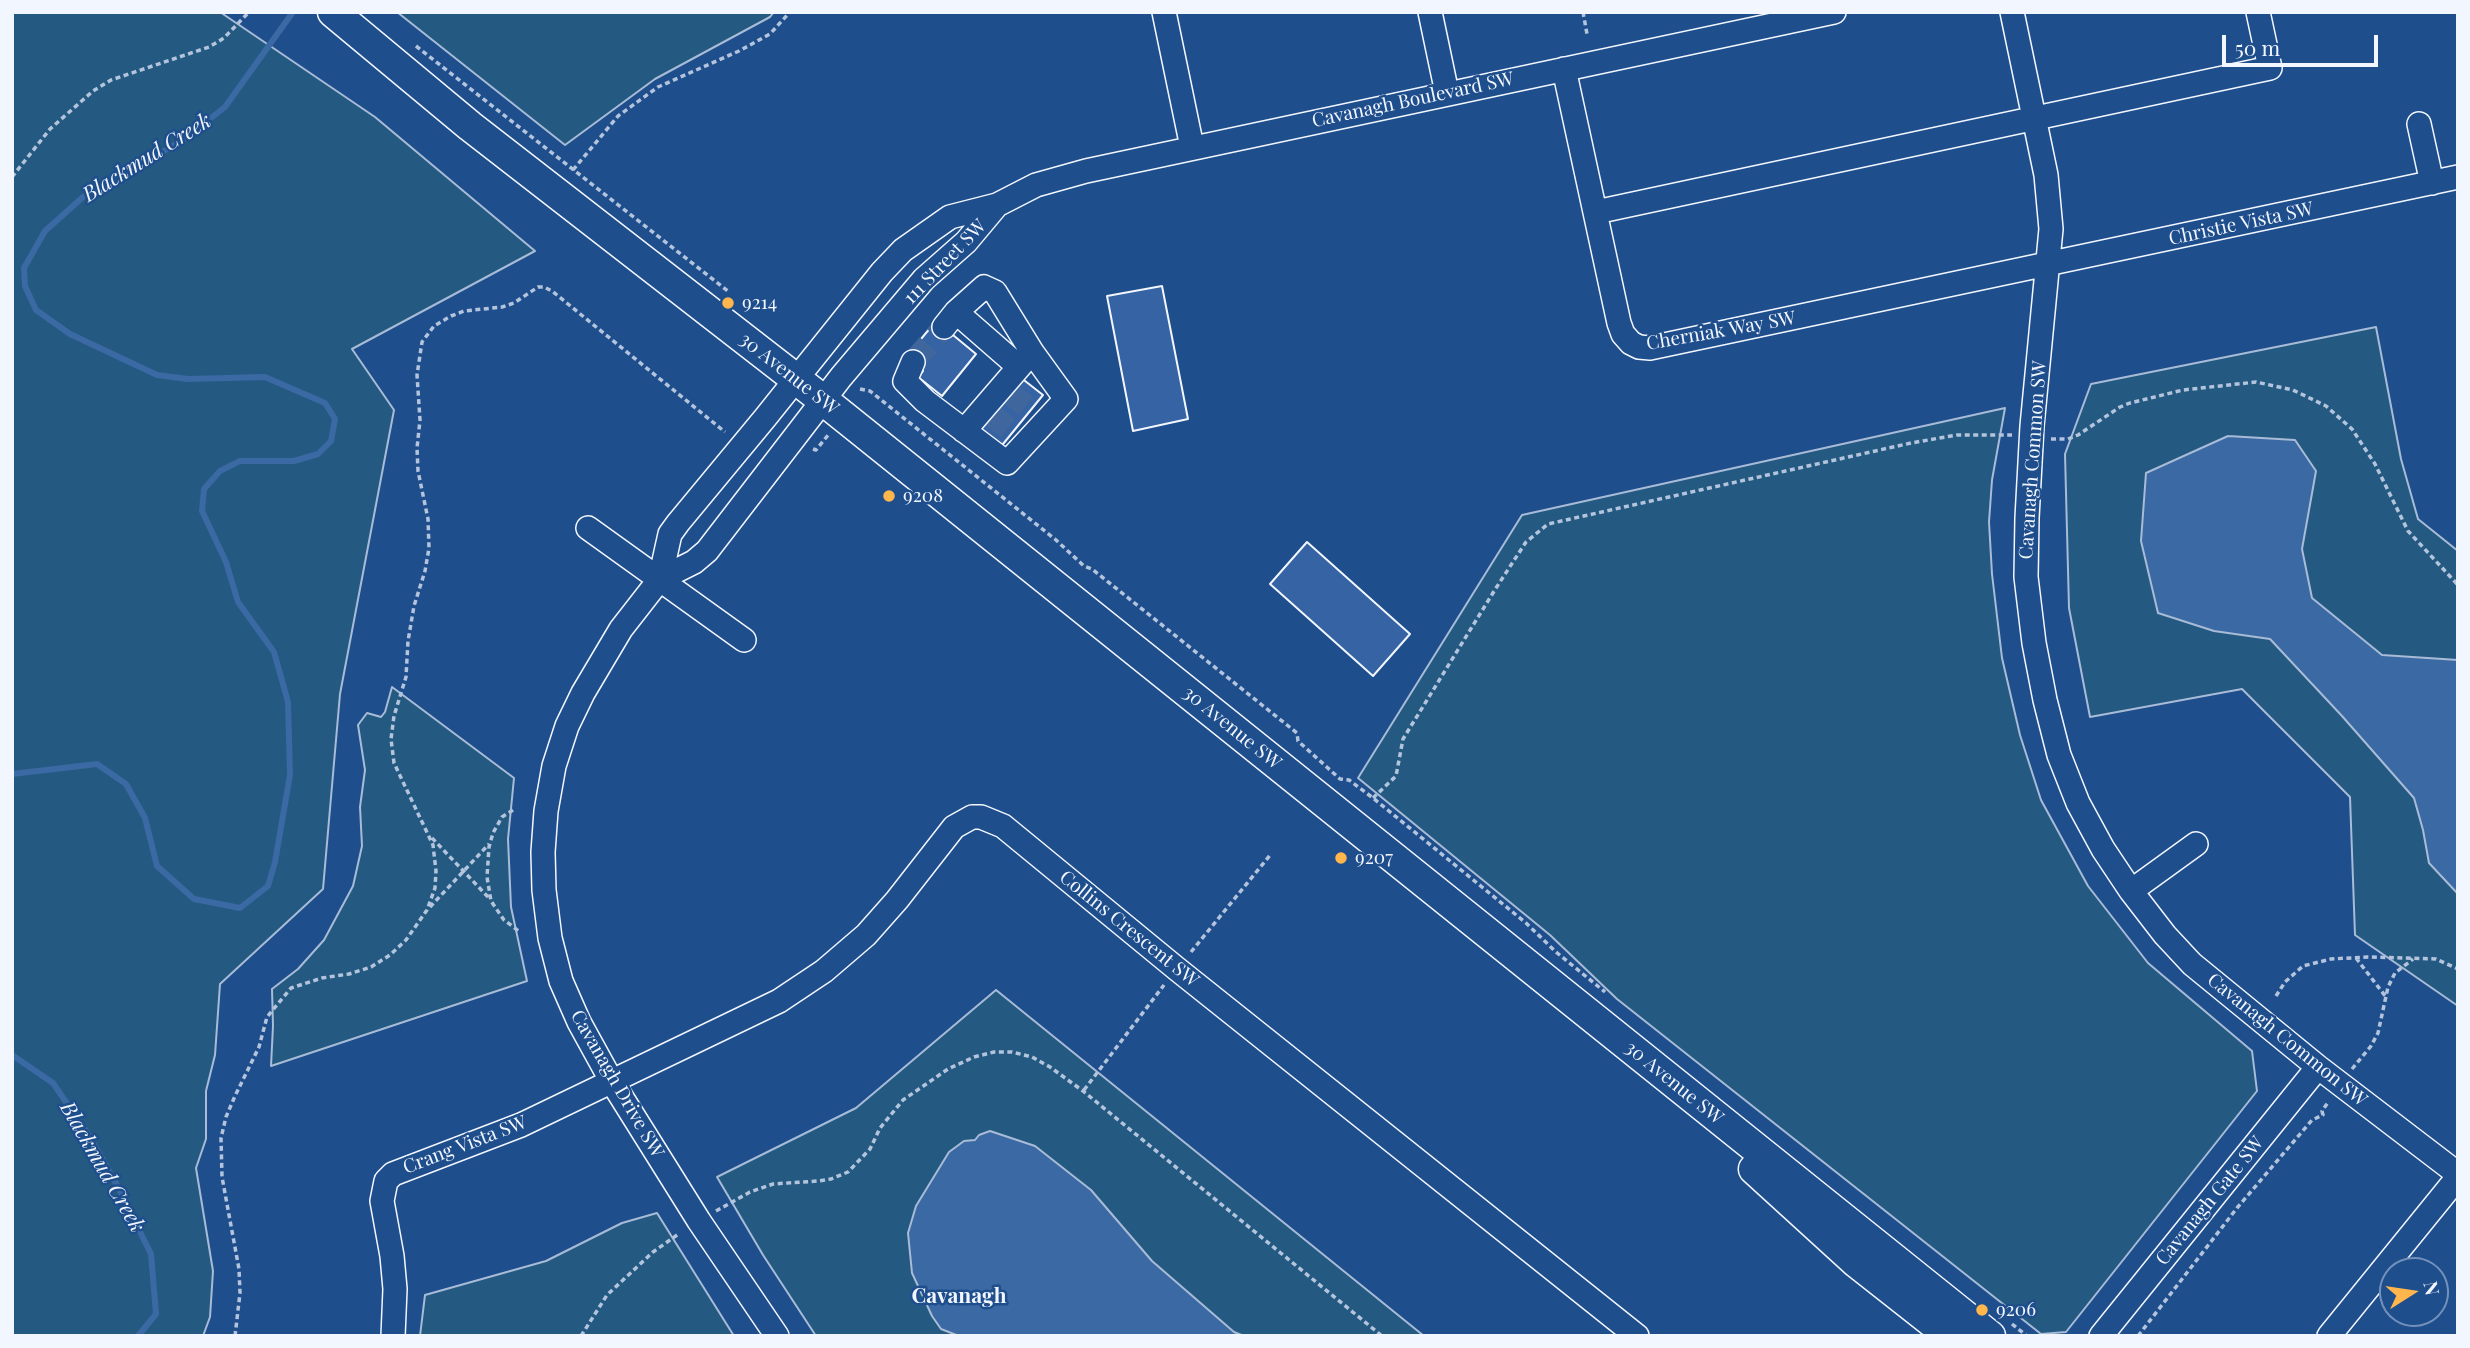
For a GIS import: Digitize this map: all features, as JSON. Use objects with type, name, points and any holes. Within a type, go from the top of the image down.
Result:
[{"type":"main road","name":"30 Avenue SW","points":[[333,12],[395,46],[470,126],[790,386],[1998,1327]]},
{"type":"main road","name":"30 Avenue SW","points":[[818,407],[1752,1168],[1856,1262],[1950,1336]]},
{"type":"street","points":[[1164,12],[1192,147]]},
{"type":"street","points":[[1430,12],[1447,93]]},
{"type":"street","name":"Cavanagh Boulevard SW","points":[[997,205],[1016,194],[1060,178],[1192,147],[1834,12]]},
{"type":"street","name":"Cavanagh Common SW","points":[[2012,12],[2046,175],[2051,229],[2032,426],[2026,577],[2034,643],[2059,755],[2078,803],[2103,849],[2131,891],[2192,964],[2458,1176]]},
{"type":"street","points":[[1596,212],[2270,68],[2258,12]]},
{"type":"street","name":"Cherniak Way SW","points":[[1564,69],[1619,323],[1623,334],[1639,347],[1650,348],[2049,265]]},
{"type":"street","points":[[2419,124],[2432,183]]},
{"type":"street","name":"Christie Vista SW","points":[[2049,265],[2458,177]]},
{"type":"street","name":"111 Street SW","points":[[790,386],[903,250],[950,217],[997,205]]},
{"type":"street","name":"111 Street SW","points":[[818,407],[925,279],[966,242],[997,205]]},
{"type":"street","points":[[913,362],[905,381],[925,401],[1007,463],[1020,437],[1038,416],[1075,396],[1025,359],[950,319],[984,287],[995,292],[1025,359]]},
{"type":"street","points":[[964,431],[986,412],[1025,359]]},
{"type":"street","name":"Cavanagh Drive SW","points":[[777,1336],[699,1221],[612,1082],[579,1022],[561,981],[550,939],[543,852],[545,810],[554,766],[567,726],[583,693],[621,629],[660,579],[670,534],[790,386]]},
{"type":"street","name":"Cavanagh Drive SW","points":[[660,579],[694,562],[707,551],[818,407]]},
{"type":"street","points":[[588,528],[744,640]]},
{"type":"street","name":"Collins Crescent SW","points":[[612,1082],[756,1013],[824,971],[881,918],[954,827],[972,817],[981,817],[1003,826],[1177,969],[1637,1336]]},
{"type":"street","points":[[2131,891],[2196,844]]},
{"type":"street","name":"Cavanagh Gate SW","points":[[2101,1336],[2318,1067]]},
{"type":"street","name":"Crang Vista SW","points":[[393,1336],[395,1289],[382,1201],[386,1181],[393,1174],[521,1125],[612,1082]]},
{"type":"street","points":[[2329,1336],[2458,1176]]},
{"type":"path","points":[[12,177],[50,129],[93,92],[111,80],[209,47],[224,38],[249,12]]},
{"type":"path","points":[[573,170],[618,116],[658,87],[739,51],[770,34],[790,12]]},
{"type":"path","points":[[1583,12],[1587,34]]},
{"type":"path","points":[[395,46],[573,170],[618,206]]},
{"type":"path","points":[[427,910],[435,888],[436,871],[430,836],[394,763],[391,739],[394,716],[406,677],[414,606],[429,548],[428,519],[418,471],[417,448],[420,420],[417,375],[422,342],[434,326],[464,311],[491,310],[514,303],[538,287],[544,287],[729,435]]},
{"type":"path","points":[[2045,438],[2068,439],[2120,407],[2183,390],[2256,382],[2293,390],[2326,406],[2352,429],[2375,464],[2408,531],[2458,585]]},
{"type":"path","points":[[864,391],[870,391],[1056,540],[1084,566],[1092,569],[1286,724],[1297,733],[1298,741],[1340,779],[1349,780],[1373,798],[1526,923],[1609,996]]},
{"type":"path","points":[[1373,798],[1396,776],[1403,739],[1496,588],[1526,542],[1548,524],[1911,443],[1957,435],[1997,433],[2020,436]]},
{"type":"path","points":[[491,901],[486,877],[491,843],[502,817],[513,810]]},
{"type":"path","points":[[430,836],[491,901],[504,920],[520,932]]},
{"type":"path","points":[[235,1336],[240,1293],[239,1269],[222,1177],[221,1138],[226,1117],[259,1047],[267,1017],[291,988],[371,967],[390,955],[407,940],[427,910],[491,843]]},
{"type":"path","points":[[1187,957],[1271,854]]},
{"type":"path","points":[[2356,958],[2386,997]]},
{"type":"path","points":[[2276,996],[2285,982],[2303,966],[2331,959],[2436,959],[2458,969]]},
{"type":"path","points":[[2353,1066],[2371,1046],[2378,1033],[2388,987],[2395,973],[2413,959]]},
{"type":"path","points":[[1083,1091],[1167,981]]},
{"type":"path","points":[[714,1212],[750,1192],[773,1184],[831,1179],[848,1172],[870,1149],[880,1128],[903,1100],[948,1069],[974,1057],[994,1052],[1012,1052],[1032,1057],[1050,1066],[1083,1091],[1382,1336]]},
{"type":"path","points":[[2138,1336],[2237,1208],[2312,1120],[2322,1115],[2322,1111]]},
{"type":"path","points":[[581,1336],[607,1294],[653,1252],[682,1232]]},
{"type":"path","points":[[1998,1327],[2027,1336]]},
{"type":"shaded area","points":[[12,12],[220,12],[375,117],[535,251],[352,349],[394,410],[340,694],[323,889],[220,984],[215,1055],[206,1091],[206,1139],[196,1168],[213,1271],[210,1317],[203,1336],[12,1336]]},
{"type":"shaded area","points":[[397,12],[774,12],[770,17],[655,79],[565,145]]},
{"type":"shaded area","points":[[2376,327],[2401,459],[2418,519],[2458,551],[2458,1006],[2355,935],[2350,797],[2242,689],[2090,717],[2069,608],[2065,454],[2091,384]]},
{"type":"shaded area","points":[[2005,408],[1992,480],[1989,522],[1992,574],[2002,658],[2020,735],[2041,800],[2088,886],[2148,963],[2252,1051],[2257,1091],[2066,1332],[2041,1334],[1617,999],[1550,935],[1358,778],[1522,515]]},
{"type":"shaded area","points":[[2228,436],[2295,440],[2316,471],[2302,549],[2312,598],[2382,655],[2458,660],[2458,894],[2429,863],[2414,798],[2270,639],[2214,631],[2158,613],[2141,541],[2146,473]]},
{"type":"shaded area","points":[[392,687],[514,778],[508,839],[511,907],[527,981],[271,1066],[272,989],[298,969],[324,940],[353,886],[362,846],[360,807],[365,770],[358,725],[367,713],[381,717]]},
{"type":"shaded area","points":[[996,990],[1424,1336],[816,1336],[763,1255],[717,1177],[856,1108]]},
{"type":"shaded area","points":[[990,1131],[1035,1146],[1091,1190],[1152,1261],[1234,1332],[1244,1336],[959,1336],[941,1329],[912,1273],[908,1233],[916,1206],[949,1152],[964,1141],[975,1140],[979,1135]]},
{"type":"shaded area","points":[[657,1213],[734,1336],[420,1336],[425,1295],[546,1261],[622,1223]]},
{"type":"building","points":[[1162,286],[1188,419],[1133,431],[1107,296]]},
{"type":"building","points":[[936,321],[976,354],[942,396],[918,377],[923,371],[906,357]]},
{"type":"building","points":[[1020,377],[1043,395],[999,449],[976,431]]},
{"type":"building","points":[[1307,542],[1410,634],[1373,676],[1270,584]]},
{"type":"waterway","name":"Blackmud Creek","points":[[12,774],[97,764],[126,784],[145,818],[157,866],[194,899],[240,908],[268,886],[275,862],[290,775],[288,702],[274,652],[238,602],[226,562],[202,511],[204,489],[220,471],[240,461],[294,461],[318,454],[331,441],[335,419],[325,403],[265,377],[188,379],[157,375],[70,334],[36,310],[25,286],[24,268],[45,231],[83,197],[183,140],[225,107],[293,12]]},
{"type":"waterway","name":"Blackmud Creek","points":[[12,1055],[53,1083],[90,1137],[151,1254],[156,1314],[138,1336]]},
{"type":"tunnel","points":[[913,362],[944,327]]},
{"type":"tunnel","points":[[1008,392],[1031,410]]},
{"type":"tunnel","points":[[990,414],[1013,432]]},
{"type":"place","name":"9214","points":[[728,303]]},
{"type":"place","name":"9208","points":[[889,496]]},
{"type":"place","name":"9207","points":[[1341,858]]},
{"type":"place","name":"9206","points":[[1982,1310]]},
{"type":"district","name":"Cavanagh","points":[[959,1296]]}]
